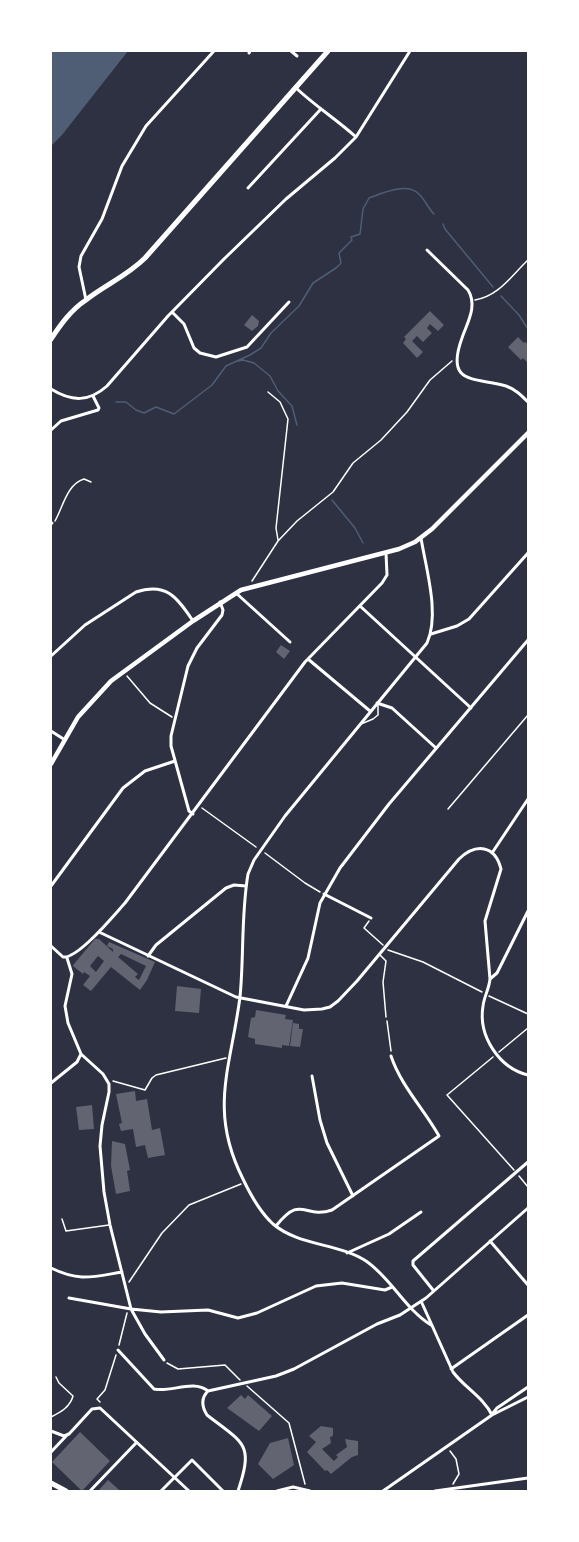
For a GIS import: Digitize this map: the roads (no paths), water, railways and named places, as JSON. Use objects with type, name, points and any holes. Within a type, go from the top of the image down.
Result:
[{"type":"main road","points":[[51,339],[65,319],[86,300],[139,264],[328,51]]},
{"type":"main road","points":[[51,1484],[66,1491]]},
{"type":"street","points":[[86,300],[80,267],[81,256],[102,219],[122,166],[146,126],[214,51]]},
{"type":"street","points":[[291,51],[297,56]]},
{"type":"street","points":[[51,389],[74,400],[93,396],[107,386],[172,312],[286,199],[335,158],[356,136],[410,51]]},
{"type":"street","points":[[295,87],[320,110],[329,113],[356,136]]},
{"type":"street","points":[[248,188],[320,110]]},
{"type":"street","points":[[427,250],[468,290],[472,300],[471,312],[456,358],[459,368],[466,377],[472,380],[511,388],[528,402]]},
{"type":"street","points":[[172,312],[184,324],[194,348],[200,353],[216,357],[247,346],[289,302]]},
{"type":"street","points":[[51,430],[61,421],[98,410],[93,396]]},
{"type":"street","points":[[51,764],[88,704],[124,671],[220,602],[236,592],[386,553],[421,538],[440,522],[528,433]]},
{"type":"street","points":[[421,538],[432,612],[427,643],[370,711],[254,860],[246,886],[240,998],[223,1100],[228,1140],[244,1183],[258,1207],[276,1226],[291,1235],[366,1261],[411,1308],[431,1325]]},
{"type":"street","points":[[67,958],[99,932],[128,900],[308,658],[385,579],[386,553]]},
{"type":"street","points":[[430,634],[457,626],[469,619],[528,553]]},
{"type":"street","points":[[51,656],[85,625],[144,589],[154,588],[172,594],[180,601],[193,621]]},
{"type":"street","points":[[236,592],[290,642]]},
{"type":"street","points":[[193,814],[189,811],[171,736],[189,666],[197,648],[223,613],[220,602]]},
{"type":"street","points":[[360,606],[471,708]]},
{"type":"street","points":[[286,1006],[304,969],[315,920],[324,894],[366,833],[528,640]]},
{"type":"street","points":[[308,658],[370,711]]},
{"type":"street","points":[[377,703],[392,708],[435,748]]},
{"type":"street","points":[[51,731],[66,740]]},
{"type":"street","points":[[51,886],[123,788],[145,771],[176,761]]},
{"type":"street","points":[[492,852],[528,798]]},
{"type":"street","points":[[99,932],[240,998],[304,1010],[330,1007],[387,949],[466,852],[481,848],[492,852],[499,861],[501,869],[484,921],[490,979],[483,1005],[484,1030],[496,1054],[507,1065],[528,1075]]},
{"type":"street","points":[[148,956],[156,945],[226,888],[234,885],[246,886]]},
{"type":"street","points":[[324,894],[371,918]]},
{"type":"street","points":[[490,979],[497,973],[528,911]]},
{"type":"street","points":[[51,946],[67,958],[72,974],[65,1006],[72,1034],[81,1054],[107,1080],[110,1092],[102,1125],[100,1146],[104,1192],[110,1225],[131,1309],[145,1334],[164,1360]]},
{"type":"street","points":[[51,1083],[77,1062],[81,1054]]},
{"type":"street","points":[[276,1226],[291,1210],[297,1208],[326,1212],[439,1136],[399,1075],[391,1056]]},
{"type":"street","points":[[312,1076],[320,1120],[327,1143],[353,1196]]},
{"type":"street","points":[[433,1290],[413,1265],[413,1261],[528,1162]]},
{"type":"street","points":[[238,1491],[246,1461],[246,1452],[240,1442],[207,1415],[203,1402],[204,1395],[208,1391],[276,1376],[411,1308],[528,1208]]},
{"type":"street","points":[[347,1253],[389,1234],[421,1212]]},
{"type":"street","points":[[490,1241],[528,1285]]},
{"type":"street","points":[[51,1269],[80,1278],[123,1272]]},
{"type":"street","points":[[69,1298],[161,1312],[208,1310],[238,1318],[257,1313],[316,1286],[342,1283],[385,1290],[392,1287]]},
{"type":"street","points":[[421,1301],[451,1369],[459,1380],[487,1406],[492,1415]]},
{"type":"street","points":[[451,1369],[528,1315]]},
{"type":"street","points":[[118,1350],[154,1389],[200,1386],[208,1391]]},
{"type":"street","points":[[492,1415],[497,1408],[528,1387]]},
{"type":"street","points":[[383,1491],[492,1415],[528,1397]]},
{"type":"street","points":[[51,1452],[92,1409],[98,1407],[189,1491]]},
{"type":"street","points":[[51,1431],[64,1436],[69,1434]]},
{"type":"street","points":[[90,1491],[136,1443]]},
{"type":"street","points":[[161,1491],[192,1460],[224,1491]]},
{"type":"street","points":[[435,1491],[528,1478]]},
{"type":"street","points":[[277,1491],[293,1488],[310,1491]]},
{"type":"lane","points":[[360,724],[378,715],[380,709],[377,703]]},
{"type":"lane","points":[[379,955],[386,961],[383,982],[386,1017]]},
{"type":"lane","points":[[62,1219],[66,1231],[110,1225]]},
{"type":"lane","points":[[51,1417],[73,1400],[73,1396],[56,1377]]},
{"type":"water","points":[[51,51],[128,51],[51,146]]},
{"type":"waterway","points":[[116,402],[126,402],[144,413],[156,407],[174,414],[212,385],[226,366],[261,348],[271,333],[299,306],[313,283],[341,263],[339,253],[352,240],[351,237],[360,234],[363,209],[369,198],[388,191],[408,189],[419,194],[434,214]]},
{"type":"waterway","points":[[443,224],[493,287]]},
{"type":"waterway","points":[[501,296],[519,315],[528,329]]},
{"type":"waterway","points":[[238,361],[254,363],[270,376],[278,391],[292,406],[297,425]]},
{"type":"waterway","points":[[332,500],[355,528],[363,543]]}]
